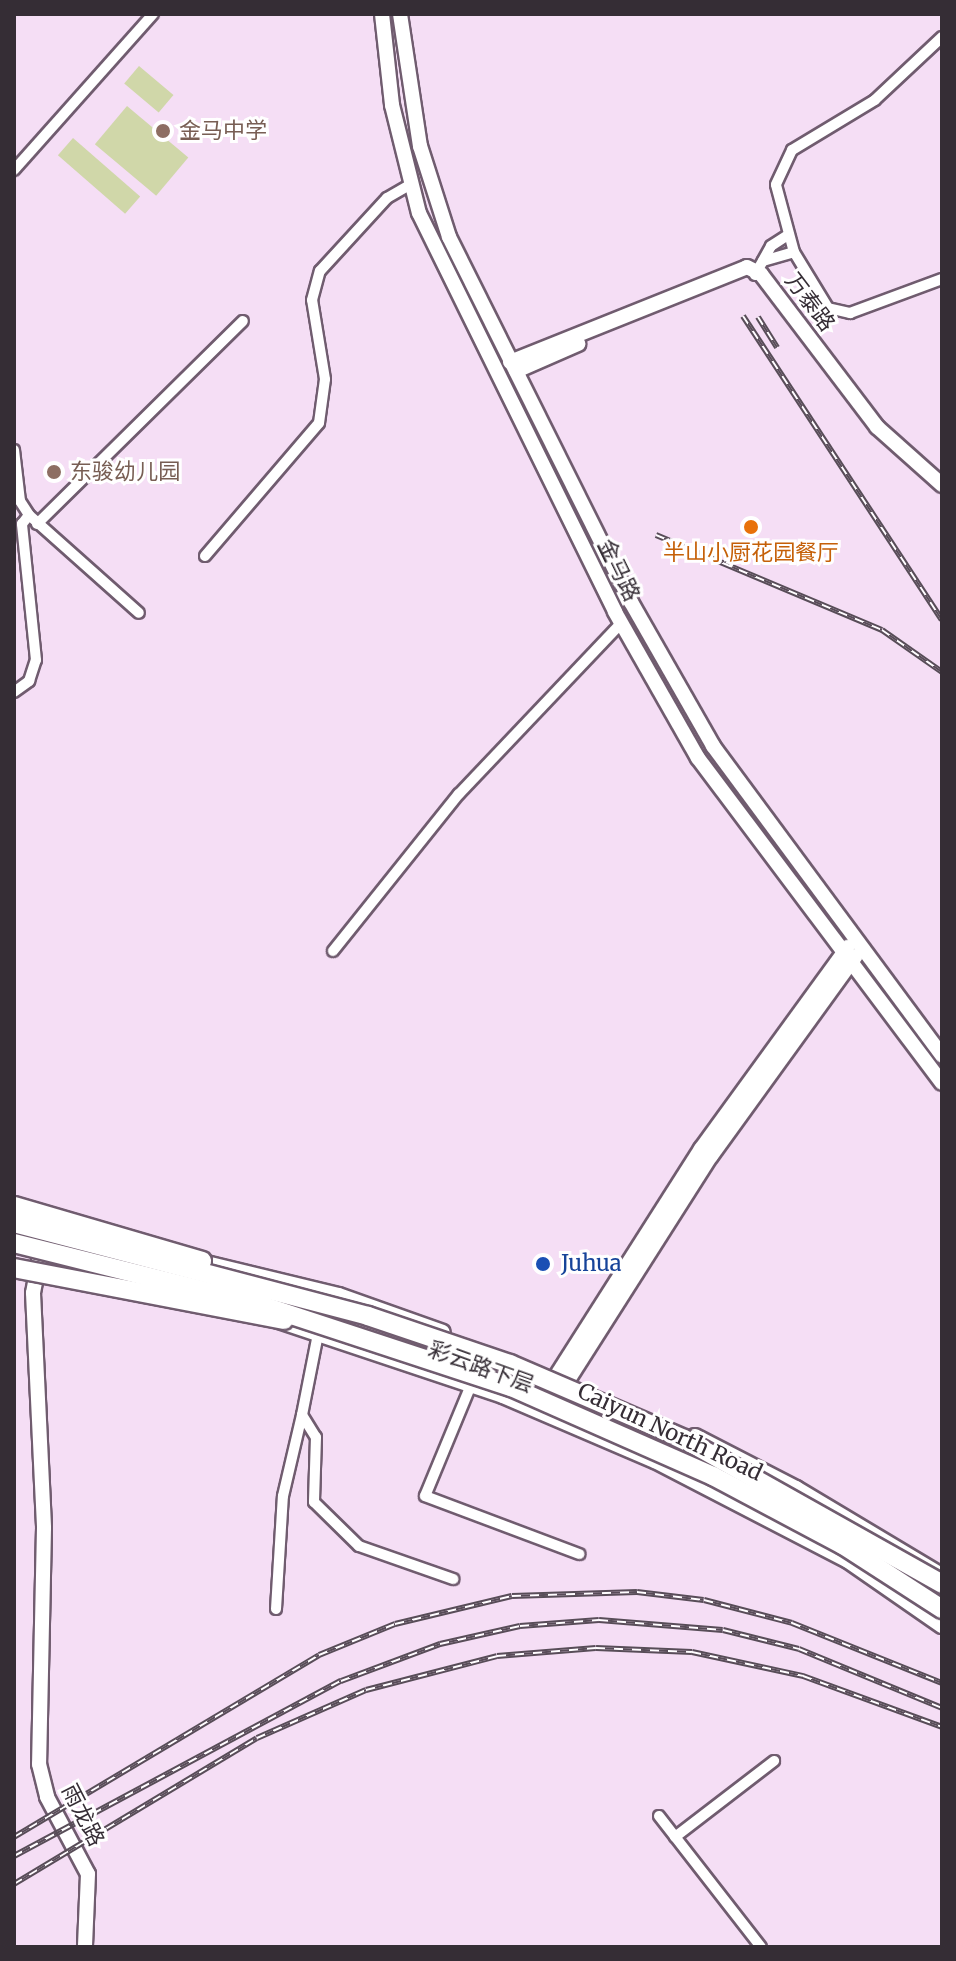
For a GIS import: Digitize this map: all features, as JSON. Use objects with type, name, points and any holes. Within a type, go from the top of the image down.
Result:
[{"type":"highway","points":[[14,1206],[168,1249],[368,1316]]},
{"type":"highway","points":[[14,1223],[368,1316]]},
{"type":"highway","points":[[14,1243],[361,1335]]},
{"type":"highway","points":[[14,1268],[361,1335]]},
{"type":"highway","name":"Caiyun North Road","points":[[368,1316],[510,1364],[684,1439],[942,1584]]},
{"type":"highway","name":"Caiyun North Road","points":[[361,1335],[511,1387],[713,1476],[843,1545],[942,1609]]},
{"type":"street","points":[[14,170],[153,14]]},
{"type":"street","name":"金马路","points":[[382,14],[392,105],[411,184],[439,256],[621,623],[698,758],[942,1083]]},
{"type":"street","name":"金马路","points":[[400,14],[420,146],[435,201],[631,602],[698,722],[755,807],[862,944],[942,1056]]},
{"type":"street","points":[[942,37],[875,100],[784,157],[776,185],[794,252],[818,295],[839,313],[942,279]]},
{"type":"street","points":[[205,556],[319,423],[325,379],[312,300],[320,271],[387,198],[411,184]]},
{"type":"street","points":[[758,269],[771,246],[788,235]]},
{"type":"street","points":[[758,269],[794,252]]},
{"type":"street","name":"万泰路","points":[[513,366],[758,269]]},
{"type":"street","name":"万泰路","points":[[758,269],[877,427],[942,485]]},
{"type":"street","name":"万泰路","points":[[758,269],[871,431],[942,494]]},
{"type":"street","points":[[14,692],[29,681],[36,660],[22,524],[33,520],[243,321]]},
{"type":"street","points":[[14,450],[20,501],[33,520],[139,613]]},
{"type":"street","points":[[333,951],[459,794],[621,623]]},
{"type":"street","points":[[541,1412],[701,1149],[847,956],[862,944]]},
{"type":"street","name":"彩云路下层","points":[[14,1216],[348,1298],[562,1379],[717,1447],[942,1575]]},
{"type":"street","name":"雨龙路","points":[[47,1224],[33,1293],[44,1528],[39,1764],[47,1797],[88,1874],[85,1947]]},
{"type":"street","name":"彩云路下层","points":[[14,1251],[149,1282],[318,1334],[541,1412],[655,1461],[848,1561],[942,1626]]},
{"type":"street","points":[[276,1609],[283,1496],[318,1334]]},
{"type":"street","points":[[471,1385],[425,1496],[579,1554]]},
{"type":"street","points":[[302,1415],[316,1437],[314,1502],[359,1546],[453,1579]]},
{"type":"street","points":[[675,1837],[774,1761]]},
{"type":"street","points":[[659,1816],[761,1947]]},
{"type":"green space","points":[[139,66],[173,95],[159,113],[124,84]]},
{"type":"green space","points":[[127,106],[188,157],[156,196],[95,144]]},
{"type":"green space","points":[[73,138],[140,196],[125,214],[58,155]]},
{"type":"railway","points":[[743,316],[942,620]]},
{"type":"railway","points":[[758,317],[777,348]]},
{"type":"railway","points":[[656,535],[882,630],[942,672]]},
{"type":"railway","points":[[14,1837],[319,1655],[395,1624],[512,1596],[637,1592],[704,1600],[792,1623],[942,1683]]},
{"type":"railway","points":[[14,1856],[341,1681],[440,1644],[520,1626],[599,1620],[723,1630],[799,1649],[942,1708]]},
{"type":"railway","points":[[14,1884],[257,1738],[366,1690],[497,1656],[596,1648],[692,1652],[803,1676],[942,1727]]},
{"type":"place","name":"金马中学","points":[[163,131]]},
{"type":"place","name":"东骏幼儿园","points":[[54,472]]},
{"type":"place","name":"半山小厨花园餐厅","points":[[751,527]]},
{"type":"place","name":"Juhua","points":[[543,1264]]}]
